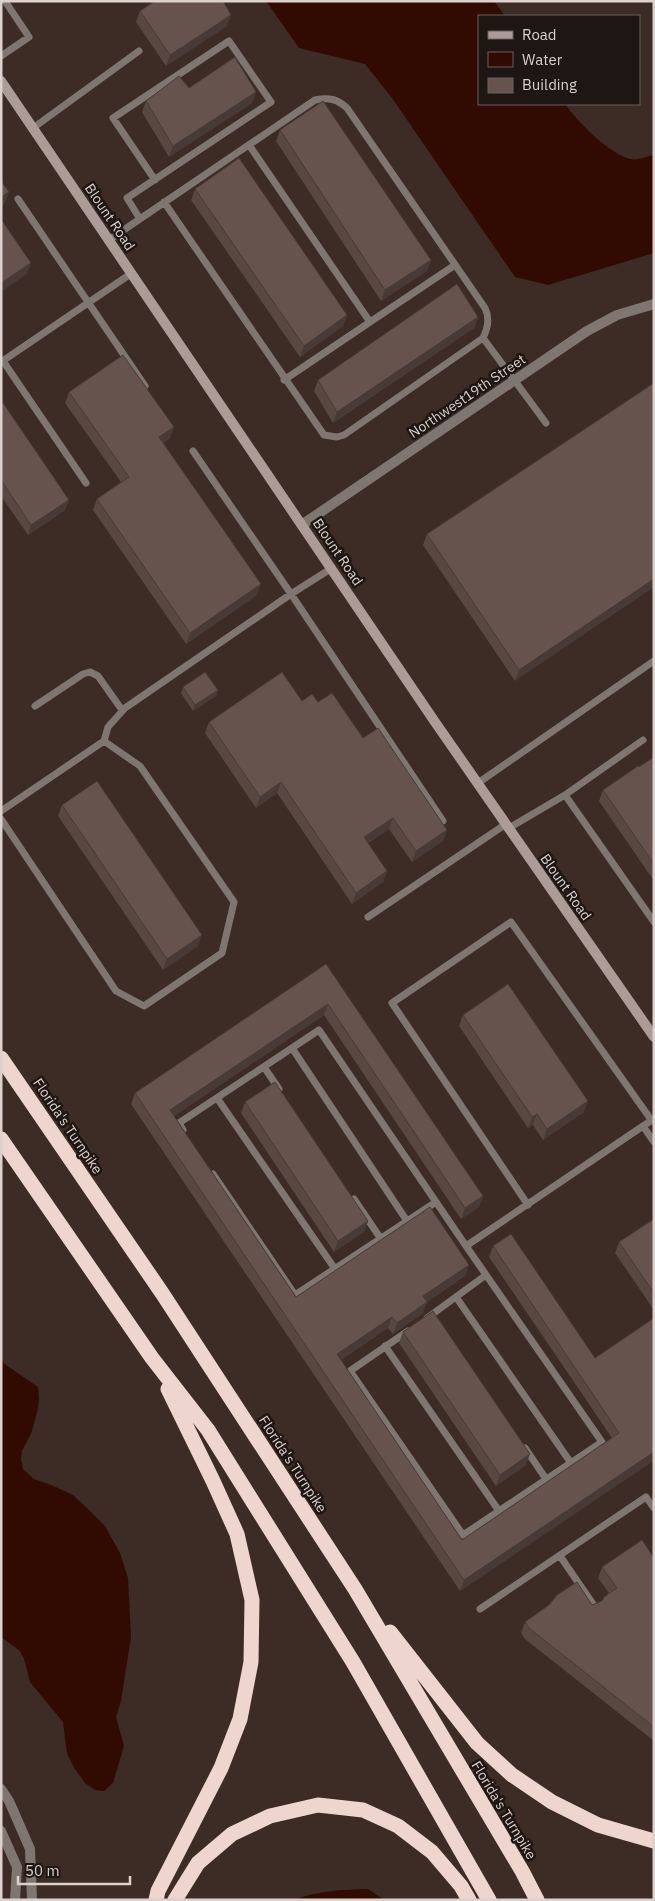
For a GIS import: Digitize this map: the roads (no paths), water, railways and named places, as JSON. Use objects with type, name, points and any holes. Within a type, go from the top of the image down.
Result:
[{"type":"highway","name":"Florida's Turnpike","points":[[1,1058],[162,1293],[354,1589],[517,1863],[537,1900]]},
{"type":"highway","points":[[1,1139],[152,1358],[208,1430],[353,1662],[489,1900]]},
{"type":"highway","points":[[152,1358],[237,1534],[252,1600],[251,1662],[240,1719],[221,1768],[158,1891],[156,1900]]},
{"type":"highway","points":[[354,1589],[477,1742],[512,1775],[552,1802],[598,1826],[654,1841]]},
{"type":"highway","points":[[175,1900],[198,1863],[232,1834],[270,1816],[318,1805],[363,1810],[398,1826],[432,1852],[469,1900]]},
{"type":"street","name":"Blount Road","points":[[1,81],[507,826],[654,1037]]},
{"type":"street","name":"Northwest19th Street","points":[[303,524],[601,322],[616,315],[654,304]]},
{"type":"street","points":[[1,1789],[9,1801],[30,1849],[32,1900]]},
{"type":"street","points":[[1,1831],[17,1867],[15,1900]]},
{"type":"lane","points":[[1,56],[29,36],[4,1]]},
{"type":"lane","points":[[140,219],[127,198],[154,180],[271,102],[229,41],[113,118],[154,180]]},
{"type":"lane","points":[[33,128],[139,51]]},
{"type":"lane","points":[[109,240],[164,202],[315,100],[330,98],[340,102],[347,108],[488,314],[488,326],[483,338],[344,435],[337,437],[324,435],[284,380],[164,202]]},
{"type":"lane","points":[[249,145],[370,322]]},
{"type":"lane","points":[[18,199],[145,386]]},
{"type":"lane","points":[[284,380],[455,265]]},
{"type":"lane","points":[[86,483],[2,362],[132,272]]},
{"type":"lane","points":[[483,338],[516,380],[546,423]]},
{"type":"lane","points":[[193,451],[443,821]]},
{"type":"lane","points":[[1,811],[104,742],[108,727],[122,710],[332,568]]},
{"type":"lane","points":[[478,783],[654,661]]},
{"type":"lane","points":[[35,706],[83,674],[90,672],[98,676],[122,710]]},
{"type":"lane","points":[[368,917],[507,826],[565,795],[643,740]]},
{"type":"lane","points":[[1,819],[116,991],[144,1006],[222,953],[234,902],[140,766],[104,742]]},
{"type":"lane","points":[[565,795],[654,922]]},
{"type":"lane","points":[[644,907],[654,907]]},
{"type":"lane","points":[[466,1246],[528,1205],[653,1120],[511,922],[392,1003],[528,1205]]},
{"type":"lane","points":[[190,1140],[179,1123],[319,1030],[602,1442],[463,1535],[350,1371],[486,1275]]},
{"type":"lane","points":[[292,1048],[407,1221]]},
{"type":"lane","points":[[264,1067],[286,1100]]},
{"type":"lane","points":[[217,1098],[335,1269]]},
{"type":"lane","points":[[643,1126],[654,1142]]},
{"type":"lane","points":[[206,1164],[295,1295],[436,1202]]},
{"type":"lane","points":[[347,1190],[380,1239]]},
{"type":"lane","points":[[456,1297],[571,1463]]},
{"type":"lane","points":[[433,1314],[438,1322]]},
{"type":"lane","points":[[385,1346],[499,1511]]},
{"type":"lane","points":[[519,1440],[546,1479]]},
{"type":"lane","points":[[480,1609],[646,1497],[654,1508]]},
{"type":"lane","points":[[560,1556],[595,1607]]},
{"type":"water","points":[[266,1],[494,1],[504,15],[478,15],[478,105],[566,105],[586,128],[614,151],[633,159],[654,155],[654,253],[548,285],[515,277],[392,98],[365,64],[299,48]]},
{"type":"water","points":[[1,1360],[38,1387],[38,1409],[31,1434],[22,1451],[23,1469],[34,1479],[73,1495],[105,1526],[120,1553],[128,1578],[131,1637],[121,1701],[116,1717],[124,1746],[113,1783],[104,1791],[95,1790],[85,1783],[75,1769],[67,1754],[63,1722],[30,1682],[20,1651],[1,1637]]},
{"type":"water","points":[[368,1889],[384,1900],[294,1900],[322,1892]]}]
